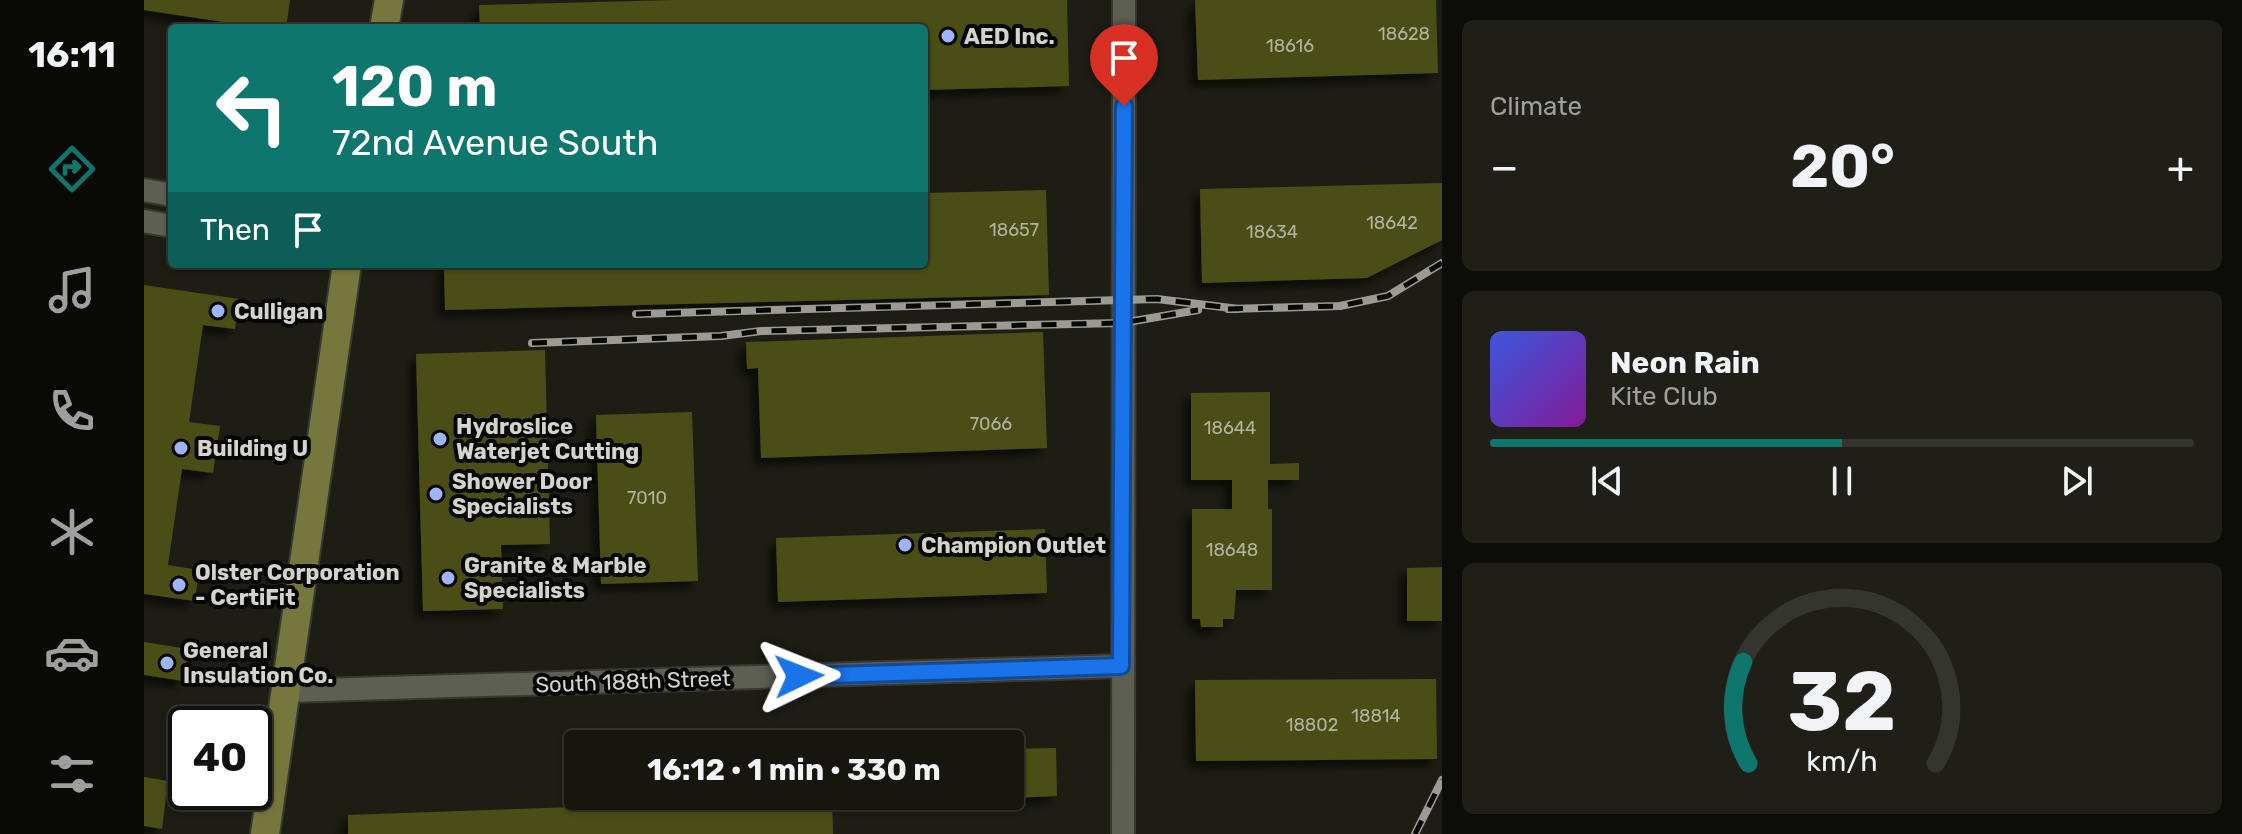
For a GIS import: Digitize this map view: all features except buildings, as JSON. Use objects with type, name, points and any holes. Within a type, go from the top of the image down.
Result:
[{"type":"main road","points":[[385,24],[389,0]]},
{"type":"main road","points":[[265,834],[346,268]]},
{"type":"street","points":[[1123,834],[1124,0]]},
{"type":"street","points":[[144,190],[168,194]]},
{"type":"street","points":[[144,221],[168,225]]},
{"type":"street","name":"South 188th Street","points":[[288,691],[1121,666]]},
{"type":"railway","points":[[1228,309],[1340,306],[1388,296],[1442,263]]},
{"type":"railway","points":[[636,314],[1157,299],[1239,309]]},
{"type":"railway","points":[[532,343],[721,336],[761,331],[1122,323],[1198,310]]},
{"type":"railway","points":[[1415,834],[1442,780]]},
{"type":"place","name":"AED Inc.","points":[[948,36]]},
{"type":"place","name":"Culligan","points":[[218,311]]},
{"type":"place","name":"Hydroslice Waterjet Cutting","points":[[440,439]]},
{"type":"place","name":"Building U","points":[[181,448]]},
{"type":"place","name":"Shower Door Specialists","points":[[436,494]]},
{"type":"place","name":"Champion Outlet","points":[[905,545]]},
{"type":"place","name":"Granite & Marble Specialists","points":[[448,578]]},
{"type":"place","name":"Olster Corporation - CertiFit","points":[[179,585]]},
{"type":"place","name":"General Insulation Co.","points":[[167,663]]},
{"type":"route","points":[[799,676],[1121,666],[1124,106]]}]
